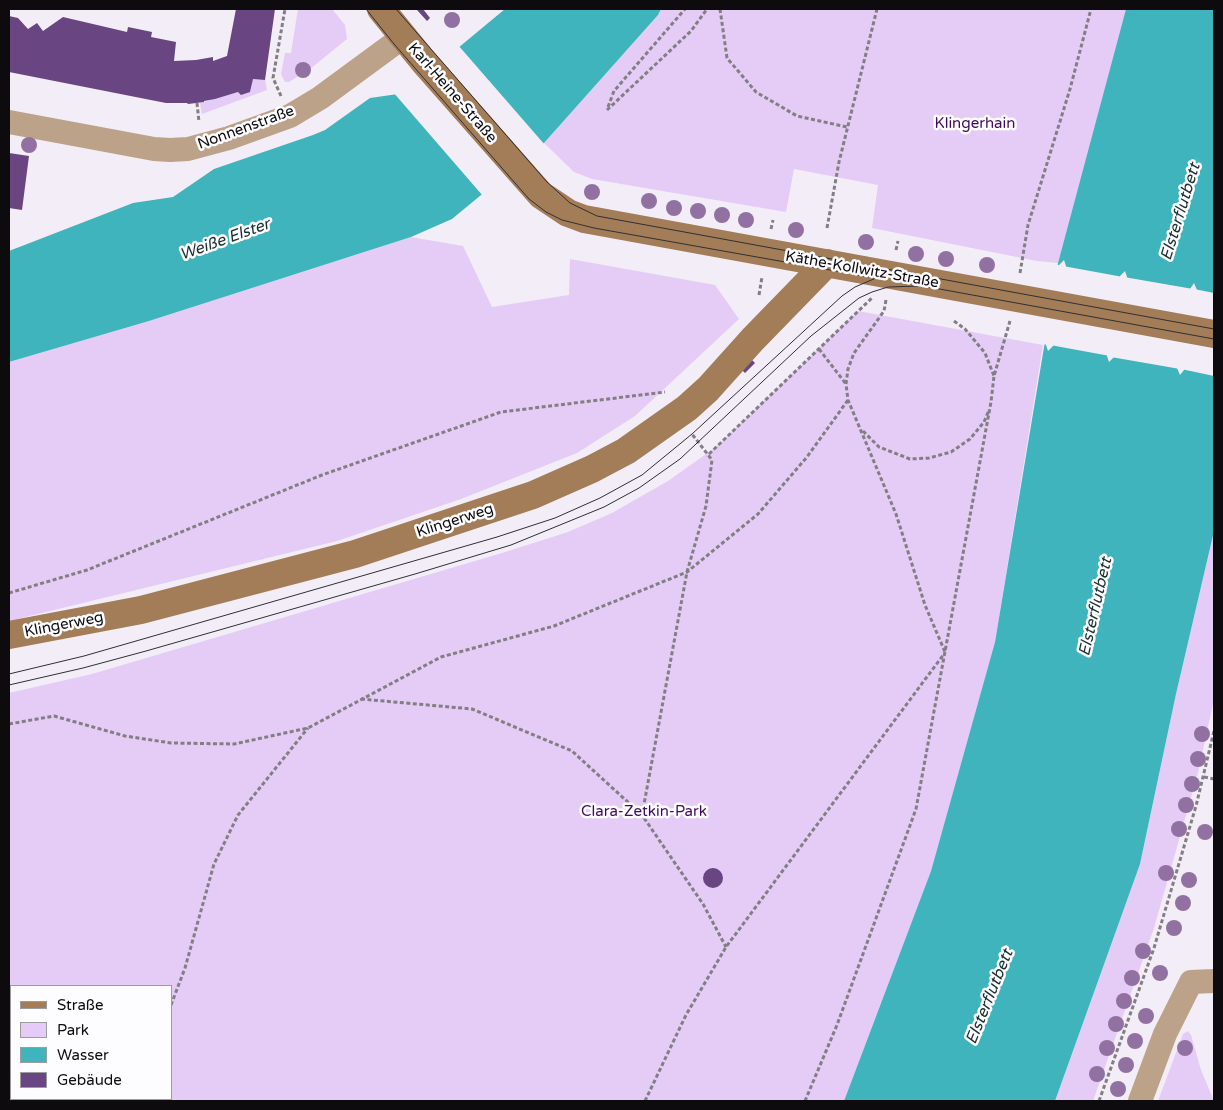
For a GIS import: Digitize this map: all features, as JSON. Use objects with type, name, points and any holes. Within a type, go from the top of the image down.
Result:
[{"type":"main road","name":"Karl-Heine-Straße","points":[[381,9],[424,62],[524,176]]},
{"type":"main road","name":"Käthe-Kollwitz-Straße","points":[[524,176],[541,195],[553,204],[568,213],[584,219],[1214,334]]},
{"type":"main road","name":"Klingerweg","points":[[9,636],[141,610],[355,554],[533,495],[592,469],[626,451],[687,408],[708,389],[826,263]]},
{"type":"street","name":"Nonnenstraße","points":[[9,122],[170,150],[203,145],[290,116],[320,98],[403,37]]},
{"type":"street","points":[[1140,1101],[1165,1034],[1191,982],[1214,981]]},
{"type":"path","points":[[285,9],[273,78],[290,116]]},
{"type":"path","points":[[685,9],[614,91],[607,110],[691,31],[707,9]]},
{"type":"path","points":[[720,9],[727,58],[756,92],[797,116],[848,127]]},
{"type":"path","points":[[827,228],[836,177],[877,9]]},
{"type":"path","points":[[1020,270],[1028,224],[1070,88],[1091,9]]},
{"type":"path","points":[[709,454],[876,294]]},
{"type":"path","points":[[884,311],[854,353],[848,369],[846,384],[848,400],[896,514],[925,605],[945,653]]},
{"type":"path","points":[[954,321],[965,329],[985,353],[994,376]]},
{"type":"path","points":[[805,1101],[837,1025],[916,809],[992,402],[994,376],[1008,329]]},
{"type":"path","points":[[819,349],[846,384]]},
{"type":"path","points":[[9,593],[87,570],[322,475],[501,412],[657,392],[708,389]]},
{"type":"path","points":[[9,724],[54,716],[125,736],[171,743],[234,744],[308,728],[441,657],[554,626],[687,572],[758,514],[807,457],[848,400]]},
{"type":"path","points":[[860,429],[878,447],[910,459],[929,458],[951,452],[970,439],[984,422],[992,402]]},
{"type":"path","points":[[642,815],[687,572],[706,506],[712,460],[688,430]]},
{"type":"path","points":[[645,1101],[686,1015],[726,947],[945,653]]},
{"type":"path","points":[[361,699],[472,710],[572,751],[642,815],[703,904],[726,947]]},
{"type":"path","points":[[172,1001],[185,968],[214,864],[238,814],[308,728]]},
{"type":"path","points":[[1100,1101],[1154,948],[1204,777],[1214,731]]},
{"type":"path","points":[[1204,777],[1214,779]]},
{"type":"green space","points":[[298,9],[332,9],[345,25],[347,39],[310,69],[289,82],[285,82],[281,74],[285,53],[291,53]]},
{"type":"green space","name":"Klingerhain","points":[[661,9],[1126,9],[1058,263],[1037,261],[872,228],[878,185],[794,169],[786,212],[592,179],[574,172],[544,143],[658,15]]},
{"type":"green space","points":[[253,79],[265,80],[267,90],[202,114],[200,103],[238,92],[250,92]]},
{"type":"green space","points":[[411,237],[463,246],[492,307],[569,295],[570,259],[715,285],[739,319],[635,416],[577,453],[461,499],[337,541],[9,621],[9,362],[149,321]]},
{"type":"green space","name":"Clara-Zetkin-Park","points":[[858,311],[1043,345],[995,642],[931,871],[844,1101],[9,1101],[9,693],[92,674],[568,532],[612,513],[668,481],[716,447]]},
{"type":"green space","points":[[1214,531],[1214,699],[1198,773],[1154,928],[1093,1101],[1055,1101],[1140,864],[1176,694]]},
{"type":"green space","points":[[1188,1031],[1214,1101],[1158,1101],[1183,1034]]},
{"type":"water","name":"Weiße Elster","points":[[505,9],[661,9],[658,15],[544,143],[452,219],[411,237],[149,321],[9,362],[9,251],[133,203],[173,197],[214,169],[325,130],[370,98],[398,94],[417,82]]},
{"type":"water","name":"Elsterflutbett","points":[[1126,9],[1214,9],[1214,531],[1176,694],[1140,864],[1055,1101],[844,1101],[931,871],[995,642],[1058,263]],"holes":[[[1064,260],[1066,266],[1053,346],[1048,351],[1046,345],[1059,265]],[[1125,271],[1127,277],[1114,357],[1109,362],[1107,356],[1120,276]],[[1194,283],[1197,290],[1184,370],[1180,375],[1177,368],[1190,289]]]},
{"type":"pier","points":[[458,45],[545,145],[483,196],[393,92],[416,80]]},
{"type":"pier","points":[[1055,264],[1062,266],[1049,345],[1041,344]]},
{"type":"pier","points":[[1063,266],[1123,277],[1110,356],[1050,345]]},
{"type":"pier","points":[[1124,277],[1193,289],[1180,369],[1111,357]]},
{"type":"pier","points":[[1194,289],[1214,293],[1214,376],[1181,369]]},
{"type":"building","points":[[236,9],[275,9],[265,80],[253,79],[250,92],[241,95],[238,92],[204,102],[188,104],[166,103],[9,72],[9,16],[18,18],[28,29],[37,23],[43,31],[63,17],[127,32],[128,27],[152,32],[151,37],[176,42],[174,61],[213,57],[213,61],[227,56]]},
{"type":"building","points":[[423,9],[430,18],[427,21],[417,10]]},
{"type":"building","points":[[9,153],[29,156],[22,210],[9,208]]},
{"type":"building","points":[[751,359],[755,363],[745,373],[741,369]]},
{"type":"building","points":[[713,868],[720,871],[723,878],[720,885],[713,888],[706,885],[703,878],[706,871]]},
{"type":"tram line","points":[[366,9],[394,44],[529,199],[546,212],[562,220],[594,228],[875,278]]},
{"type":"tram line","points":[[396,9],[547,182],[570,203],[597,216],[1214,329]]},
{"type":"tram line","points":[[9,674],[84,656],[497,537],[555,518],[600,498],[642,475],[692,434],[842,296],[855,287],[876,278],[913,274]]},
{"type":"tram line","points":[[912,284],[1214,339]]},
{"type":"tram line","points":[[9,685],[146,651],[415,574],[511,545],[604,507],[639,488],[680,459],[811,336],[859,298],[888,287],[919,286]]}]
